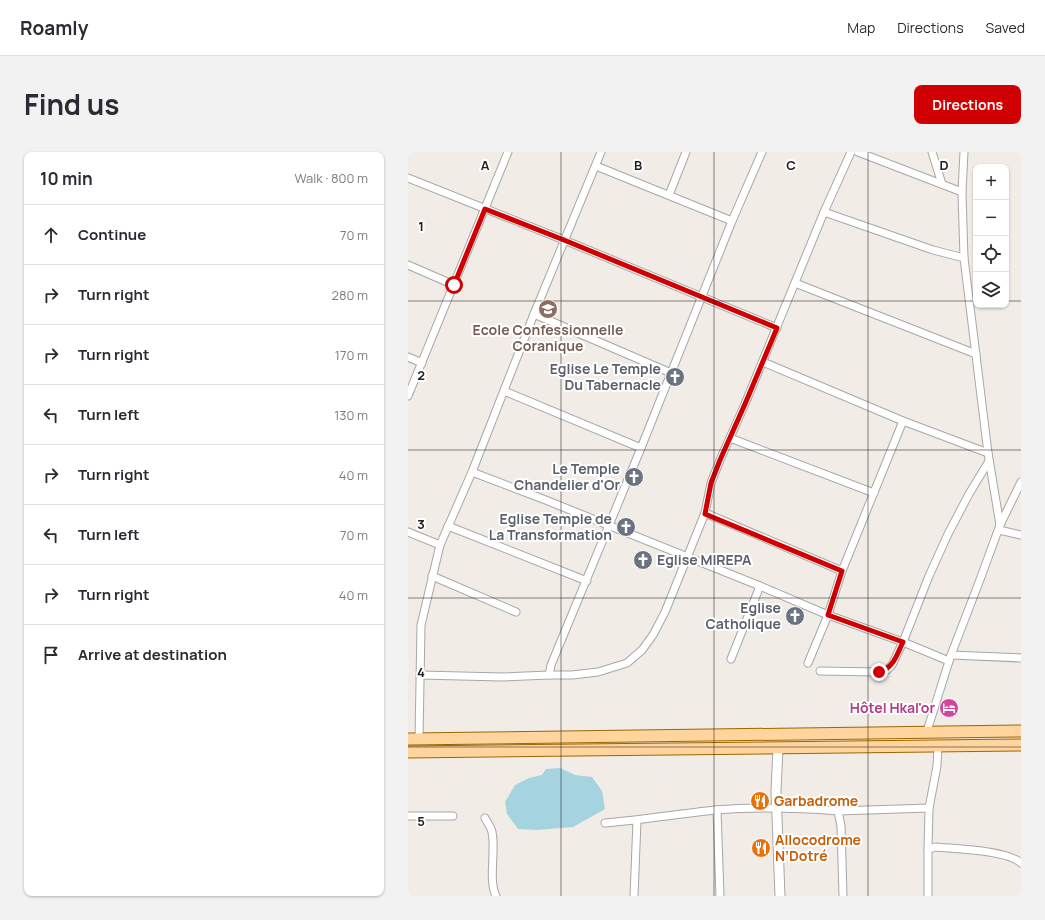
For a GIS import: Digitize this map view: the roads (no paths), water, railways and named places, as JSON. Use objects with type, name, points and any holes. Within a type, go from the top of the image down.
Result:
[{"type":"main road","points":[[413,739],[1021,730]]},
{"type":"main road","points":[[408,752],[1021,745]]},
{"type":"street","points":[[408,396],[508,152]]},
{"type":"street","points":[[413,739],[420,675],[421,625],[440,545],[472,472],[534,314],[601,152]]},
{"type":"street","points":[[669,195],[686,152]]},
{"type":"street","points":[[549,675],[556,653],[587,581],[732,221],[762,152]]},
{"type":"street","points":[[420,675],[502,677],[598,672],[627,664],[642,650],[653,635],[665,612],[705,514],[711,483],[720,460],[763,362],[824,212],[851,152]]},
{"type":"street","points":[[858,152],[962,192]]},
{"type":"street","points":[[932,152],[942,184]]},
{"type":"street","points":[[964,152],[962,192],[964,258],[989,461],[999,528]]},
{"type":"street","points":[[596,166],[732,221]]},
{"type":"street","points":[[408,178],[564,240],[701,298],[777,328]]},
{"type":"street","points":[[824,212],[933,250],[964,258]]},
{"type":"street","points":[[408,265],[454,285]]},
{"type":"street","points":[[796,283],[976,354]]},
{"type":"street","points":[[534,314],[671,374]]},
{"type":"street","points":[[408,356],[422,363]]},
{"type":"street","points":[[763,362],[903,421],[988,452]]},
{"type":"street","points":[[504,391],[641,448]]},
{"type":"street","points":[[808,663],[828,615],[842,571],[903,421]]},
{"type":"street","points":[[730,438],[874,493]]},
{"type":"street","points":[[820,671],[879,672],[887,670],[892,664],[903,642],[929,576],[948,534],[972,488],[989,461]]},
{"type":"street","points":[[472,472],[543,498],[828,615],[950,658],[1021,658]]},
{"type":"street","points":[[927,731],[950,658],[999,528],[1021,482]]},
{"type":"street","points":[[705,514],[842,571]]},
{"type":"street","points":[[448,526],[587,581]]},
{"type":"street","points":[[999,528],[1021,535]]},
{"type":"street","points":[[408,532],[440,545]]},
{"type":"street","points":[[432,576],[516,612]]},
{"type":"street","points":[[731,659],[760,586]]},
{"type":"street","points":[[928,896],[929,808],[937,766],[938,746]]},
{"type":"street","points":[[778,748],[777,809],[780,896]]},
{"type":"street","points":[[605,823],[637,821],[717,810],[777,809],[838,811],[929,808]]},
{"type":"street","points":[[717,810],[720,896]]},
{"type":"street","points":[[838,811],[841,826],[843,896]]},
{"type":"street","points":[[408,816],[453,816]]},
{"type":"street","points":[[485,818],[492,831],[494,862],[492,882],[496,896]]},
{"type":"street","points":[[634,896],[637,821]]},
{"type":"street","points":[[928,849],[936,847],[987,852],[1008,856],[1018,860],[1021,863]]},
{"type":"water","points":[[560,768],[575,775],[592,777],[602,791],[605,809],[573,827],[538,830],[518,829],[507,814],[505,802],[515,785],[529,778],[542,775],[546,769]]},
{"type":"place","name":"Ecole Confessionnelle Coranique","points":[[548,309]]},
{"type":"place","name":"Eglise Le Temple Du Tabernacle","points":[[675,377]]},
{"type":"place","name":"Le Temple Chandelier d'Or","points":[[634,477]]},
{"type":"place","name":"Eglise Temple de La Transformation","points":[[626,527]]},
{"type":"place","name":"Eglise MIREPA","points":[[643,560]]},
{"type":"place","name":"Eglise Catholique","points":[[795,616]]},
{"type":"place","name":"Hôtel Hkal'or","points":[[949,708]]},
{"type":"place","name":"Garbadrome","points":[[760,801]]},
{"type":"place","name":"Allocodrome N’Dotré","points":[[761,848]]}]
